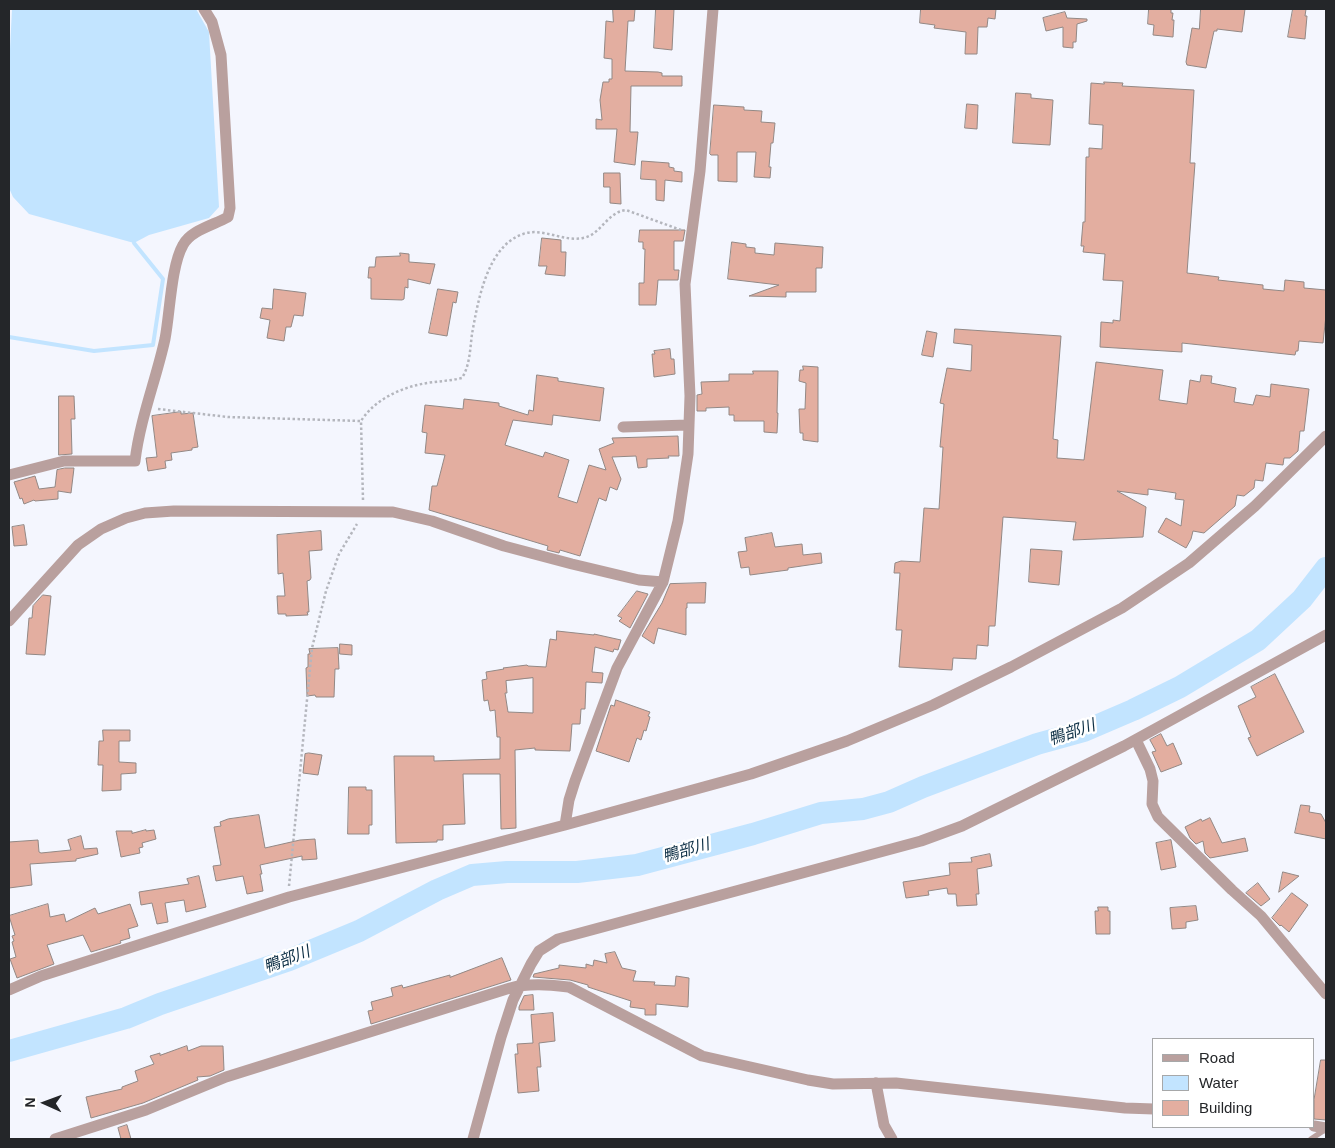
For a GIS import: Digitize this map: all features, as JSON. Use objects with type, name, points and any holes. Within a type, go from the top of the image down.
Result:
[{"type":"street","points":[[9,476],[64,461],[135,462],[138,437],[164,339],[177,261],[183,244],[192,235],[228,217],[230,208],[221,55],[212,22],[204,9]]},
{"type":"street","points":[[565,824],[569,800],[575,781],[617,668],[663,582],[679,511],[688,454],[690,396],[685,284],[700,171],[713,9]]},
{"type":"street","points":[[623,427],[688,425]]},
{"type":"street","points":[[9,990],[41,976],[289,897],[751,774],[847,741],[933,704],[1019,662],[1122,608],[1189,563],[1255,506],[1326,436]]},
{"type":"street","points":[[9,621],[78,545],[101,529],[126,518],[145,513],[174,511],[363,510],[392,512],[432,521],[504,546],[572,564],[639,580],[663,582]]},
{"type":"street","points":[[473,1139],[501,1036],[513,1000],[539,952],[558,939],[921,841],[962,826],[1136,740],[1326,635]]},
{"type":"street","points":[[1136,740],[1150,769],[1153,781],[1152,804],[1158,817],[1261,916],[1326,994]]},
{"type":"street","points":[[54,1139],[146,1110],[226,1077],[520,985],[545,984],[569,987],[702,1056],[833,1084],[896,1083],[1125,1108],[1152,1109]]},
{"type":"street","points":[[876,1084],[884,1125],[892,1139]]},
{"type":"lane","points":[[1311,1139],[1326,1128]]},
{"type":"path","points":[[289,897],[312,648],[326,591],[340,554],[363,510],[361,421],[378,403],[400,390],[427,383],[450,382],[462,378],[467,368],[476,310],[495,256],[507,242],[524,234],[538,232],[559,238],[584,238],[598,230],[619,210],[626,210],[692,234]]},
{"type":"path","points":[[146,408],[228,417],[361,421]]},
{"type":"water","points":[[12,9],[196,9],[209,32],[219,207],[209,218],[149,235],[134,243],[29,214],[13,197],[9,188],[9,69]]},
{"type":"building","points":[[613,9],[635,9],[634,21],[628,21],[625,71],[658,72],[662,73],[662,76],[682,76],[682,86],[631,86],[630,132],[638,132],[635,165],[614,162],[617,129],[596,129],[596,119],[602,120],[600,100],[603,82],[609,82],[609,79],[612,79],[612,59],[604,58],[606,21],[613,22]]},
{"type":"building","points":[[656,9],[674,9],[672,50],[654,48]]},
{"type":"building","points":[[921,9],[996,9],[995,19],[988,18],[987,27],[978,27],[977,54],[965,54],[966,32],[934,28],[935,25],[920,23]]},
{"type":"building","points":[[1149,9],[1171,9],[1171,13],[1173,13],[1172,20],[1174,20],[1173,37],[1153,35],[1154,25],[1148,24]]},
{"type":"building","points":[[1201,9],[1245,9],[1242,32],[1217,29],[1217,31],[1214,31],[1206,68],[1187,65],[1186,62],[1192,28],[1199,29]]},
{"type":"building","points":[[1293,9],[1306,9],[1305,39],[1288,37]]},
{"type":"building","points":[[1065,12],[1067,18],[1087,19],[1087,21],[1077,24],[1076,42],[1073,42],[1073,48],[1063,47],[1063,27],[1046,31],[1043,18]]},
{"type":"building","points":[[1104,82],[1123,83],[1122,86],[1194,90],[1190,163],[1195,163],[1187,273],[1219,277],[1218,280],[1263,285],[1263,289],[1284,291],[1285,280],[1304,282],[1304,288],[1326,290],[1323,343],[1299,341],[1298,351],[1296,351],[1295,355],[1182,343],[1182,352],[1100,347],[1101,322],[1113,323],[1113,320],[1120,321],[1123,281],[1103,280],[1105,254],[1083,252],[1084,246],[1081,246],[1083,222],[1085,222],[1086,157],[1089,157],[1089,148],[1102,149],[1103,125],[1089,124],[1091,83],[1104,84]]},
{"type":"building","points":[[1016,93],[1031,94],[1031,98],[1053,100],[1050,145],[1013,143]]},
{"type":"building","points":[[967,104],[978,105],[977,129],[965,128]]},
{"type":"building","points":[[714,105],[744,107],[744,110],[762,111],[761,122],[775,123],[773,143],[771,143],[770,178],[754,177],[756,152],[737,152],[737,182],[718,181],[718,155],[710,154]]},
{"type":"building","points":[[642,161],[669,163],[669,167],[674,168],[674,171],[682,172],[682,182],[665,180],[664,201],[656,200],[656,180],[641,179]]},
{"type":"building","points":[[604,173],[620,173],[621,204],[610,203],[610,187],[604,187]]},
{"type":"building","points":[[640,230],[685,230],[683,241],[674,241],[674,270],[679,270],[678,280],[658,280],[656,305],[639,305],[639,283],[644,283],[645,249],[643,249],[643,242],[639,242]]},
{"type":"building","points":[[542,238],[561,240],[561,252],[566,252],[565,276],[545,274],[547,266],[539,266]]},
{"type":"building","points":[[732,242],[746,244],[746,247],[755,248],[755,253],[774,255],[775,243],[823,247],[822,268],[816,268],[816,292],[786,292],[786,297],[749,296],[779,285],[728,279]]},
{"type":"building","points":[[400,253],[409,254],[409,262],[435,264],[430,284],[408,279],[408,288],[405,287],[404,299],[371,299],[371,278],[368,278],[369,267],[375,267],[376,257],[400,256]]},
{"type":"building","points":[[274,289],[306,293],[303,316],[294,315],[291,327],[286,327],[284,341],[267,338],[270,320],[260,318],[262,308],[272,309]]},
{"type":"building","points":[[438,289],[458,292],[456,303],[453,302],[447,336],[429,333]]},
{"type":"building","points":[[955,329],[1061,336],[1053,439],[1058,440],[1057,458],[1084,460],[1096,362],[1163,370],[1159,400],[1187,404],[1190,380],[1200,382],[1201,375],[1212,376],[1211,383],[1236,388],[1234,402],[1253,405],[1256,395],[1270,397],[1271,384],[1309,389],[1304,431],[1300,431],[1298,451],[1290,458],[1284,458],[1283,465],[1266,463],[1263,481],[1255,480],[1254,488],[1244,496],[1237,495],[1235,506],[1204,533],[1193,531],[1186,548],[1158,532],[1166,518],[1181,526],[1184,500],[1175,499],[1176,493],[1148,489],[1148,495],[1117,491],[1146,507],[1143,537],[1073,540],[1076,522],[1003,517],[995,626],[989,626],[988,646],[977,645],[976,659],[953,658],[952,670],[899,667],[902,630],[896,630],[900,573],[894,573],[895,563],[901,561],[920,562],[924,508],[939,509],[943,447],[940,447],[944,404],[940,403],[947,368],[971,371],[972,345],[954,343]]},
{"type":"building","points":[[927,331],[937,333],[933,357],[922,355]]},
{"type":"building","points":[[670,349],[671,359],[674,359],[675,374],[654,377],[652,354],[655,354],[654,351]]},
{"type":"building","points":[[803,366],[818,367],[818,442],[803,440],[803,433],[800,433],[799,409],[805,409],[806,383],[799,381],[800,370],[803,370]]},
{"type":"building","points":[[753,371],[778,371],[777,433],[764,432],[764,421],[734,421],[734,415],[729,415],[729,407],[706,408],[706,411],[697,411],[697,395],[702,394],[701,382],[729,381],[729,374],[753,374]]},
{"type":"building","points":[[537,375],[558,378],[558,381],[604,388],[600,421],[553,415],[552,425],[513,420],[505,445],[543,457],[545,452],[569,460],[558,497],[577,503],[589,465],[606,470],[599,449],[614,443],[612,438],[678,436],[679,456],[647,459],[647,467],[638,468],[636,456],[612,457],[621,479],[617,490],[610,487],[606,501],[599,498],[580,556],[560,550],[559,553],[547,550],[548,546],[429,510],[432,486],[437,486],[445,455],[425,453],[427,433],[422,432],[425,405],[463,409],[464,399],[499,403],[499,406],[528,415],[529,410],[533,411]]},
{"type":"building","points":[[59,396],[74,396],[75,419],[71,419],[72,454],[59,455]]},
{"type":"building","points":[[181,412],[181,414],[193,413],[198,447],[192,448],[192,450],[171,453],[172,460],[165,461],[166,468],[148,471],[146,458],[157,457],[152,416]]},
{"type":"building","points":[[74,468],[71,493],[58,491],[58,499],[34,500],[24,504],[22,498],[20,499],[14,482],[35,476],[39,489],[55,487],[57,470]]},
{"type":"building","points":[[24,525],[27,545],[14,546],[12,527]]},
{"type":"building","points":[[321,531],[322,550],[309,551],[311,578],[307,581],[308,615],[286,616],[286,614],[278,614],[277,596],[285,596],[283,573],[278,574],[277,535]]},
{"type":"building","points":[[772,533],[775,547],[802,544],[803,555],[821,553],[822,563],[750,575],[749,567],[741,568],[738,552],[747,551],[745,538]]},
{"type":"building","points":[[1031,549],[1062,551],[1059,585],[1029,582]]},
{"type":"building","points":[[706,583],[705,603],[687,603],[686,635],[658,628],[654,644],[642,636],[662,603],[670,584]]},
{"type":"building","points":[[637,591],[648,594],[630,628],[619,621],[622,618],[618,616]]},
{"type":"building","points":[[43,595],[51,596],[45,655],[26,654],[29,618],[32,618],[33,606]]},
{"type":"building","points":[[557,631],[594,634],[621,640],[618,650],[614,649],[613,652],[595,647],[592,672],[603,673],[602,683],[586,682],[585,709],[581,709],[580,724],[572,724],[570,751],[535,750],[535,748],[515,750],[516,828],[501,829],[500,774],[463,774],[465,824],[443,825],[443,840],[437,840],[437,842],[396,843],[394,756],[434,756],[434,761],[500,759],[500,737],[497,737],[495,710],[490,711],[488,700],[484,701],[482,680],[487,679],[486,672],[503,668],[527,665],[546,667],[550,639],[556,640]],"holes":[[[533,678],[533,713],[508,712],[505,693],[507,693],[506,681]]]},
{"type":"building","points":[[340,644],[352,645],[352,655],[340,654]]},
{"type":"building","points":[[338,648],[339,669],[335,669],[334,697],[307,696],[306,668],[308,667],[309,649]]},
{"type":"building","points":[[1275,674],[1304,732],[1257,756],[1248,738],[1251,737],[1238,706],[1256,697],[1251,687]]},
{"type":"building","points":[[616,700],[650,712],[646,731],[644,730],[641,740],[637,738],[629,762],[596,751],[611,705],[614,706]]},
{"type":"building","points":[[103,730],[130,730],[130,741],[119,741],[119,762],[136,763],[136,773],[121,774],[121,790],[102,791],[103,765],[98,765],[99,741],[103,741]]},
{"type":"building","points":[[1161,734],[1167,746],[1173,743],[1182,764],[1161,772],[1152,752],[1156,751],[1150,740]]},
{"type":"building","points":[[305,754],[322,755],[318,775],[303,773]]},
{"type":"building","points":[[349,787],[366,787],[366,790],[372,790],[372,825],[369,825],[369,834],[348,834]]},
{"type":"building","points":[[1301,805],[1310,806],[1309,812],[1321,814],[1326,823],[1326,839],[1295,833]]},
{"type":"building","points":[[259,815],[265,848],[300,840],[315,839],[317,859],[302,860],[302,856],[260,865],[263,891],[247,894],[243,876],[216,881],[213,866],[221,865],[214,827],[221,826],[220,822],[228,819]]},
{"type":"building","points":[[1210,818],[1222,843],[1245,838],[1248,851],[1210,858],[1205,853],[1203,841],[1196,844],[1190,838],[1185,827],[1201,819],[1202,821]]},
{"type":"building","points":[[154,830],[156,839],[142,843],[143,847],[139,848],[140,853],[121,857],[116,831],[132,831],[132,833]]},
{"type":"building","points":[[81,836],[84,849],[97,848],[98,854],[76,859],[76,861],[30,864],[32,885],[9,888],[9,842],[38,840],[39,852],[41,853],[71,850],[68,840]]},
{"type":"building","points":[[1171,840],[1176,867],[1161,870],[1156,843]]},
{"type":"building","points":[[990,854],[992,866],[977,869],[979,894],[976,894],[977,905],[957,906],[956,894],[948,894],[947,888],[928,891],[929,895],[906,898],[903,882],[950,875],[949,863],[972,862],[971,858]]},
{"type":"building","points":[[1283,872],[1299,876],[1279,892]]},
{"type":"building","points":[[199,876],[206,907],[186,912],[184,900],[165,903],[168,922],[157,924],[152,903],[141,905],[139,892],[189,884],[187,879]]},
{"type":"building","points":[[1258,883],[1270,899],[1261,906],[1246,893]]},
{"type":"building","points":[[1292,893],[1308,905],[1289,932],[1272,918]]},
{"type":"building","points":[[48,904],[50,917],[64,914],[66,922],[95,908],[98,914],[130,904],[138,926],[128,929],[130,938],[120,941],[121,943],[91,952],[83,935],[47,945],[54,964],[17,978],[10,959],[16,957],[12,942],[14,941],[12,936],[15,935],[9,916]]},
{"type":"building","points":[[1196,906],[1198,920],[1186,922],[1186,928],[1172,929],[1170,908]]},
{"type":"building","points":[[1098,907],[1108,907],[1108,911],[1110,911],[1110,934],[1096,934],[1095,911],[1098,911]]},
{"type":"building","points":[[615,952],[622,968],[636,971],[633,981],[655,982],[654,985],[675,986],[676,976],[689,978],[688,1007],[656,1004],[656,1015],[645,1015],[645,1009],[630,1007],[631,1001],[588,987],[588,985],[570,980],[533,977],[534,974],[559,968],[559,965],[586,968],[586,964],[593,966],[594,960],[607,963],[605,954]]},
{"type":"building","points":[[502,958],[511,980],[371,1024],[368,1011],[373,1010],[371,1002],[393,996],[391,988],[402,985],[403,988],[450,975],[450,977]]},
{"type":"building","points":[[533,995],[534,1010],[519,1010],[524,996]]},
{"type":"building","points":[[553,1013],[555,1041],[539,1043],[541,1067],[537,1067],[539,1091],[518,1093],[515,1054],[518,1054],[517,1044],[533,1043],[531,1015]]},
{"type":"building","points":[[187,1046],[188,1051],[201,1046],[223,1046],[224,1070],[210,1076],[197,1077],[198,1080],[143,1103],[91,1118],[86,1097],[122,1089],[122,1087],[138,1081],[135,1071],[154,1064],[150,1056],[160,1053],[160,1055]]},
{"type":"building","points":[[1321,1060],[1326,1060],[1326,1120],[1315,1119],[1315,1094]]},
{"type":"building","points":[[127,1125],[131,1139],[121,1139],[118,1128]]},
{"type":"waterway","points":[[9,337],[94,351],[153,345],[163,279],[134,243]]},
{"type":"waterway","name":"鴨部川","points":[[9,1051],[126,1018],[160,1004],[289,960],[359,931],[437,890],[472,875],[507,872],[577,872],[637,865],[753,834],[821,813],[863,809],[889,802],[923,787],[1037,744],[1084,731],[1180,687],[1258,640],[1302,599],[1326,568]]}]
